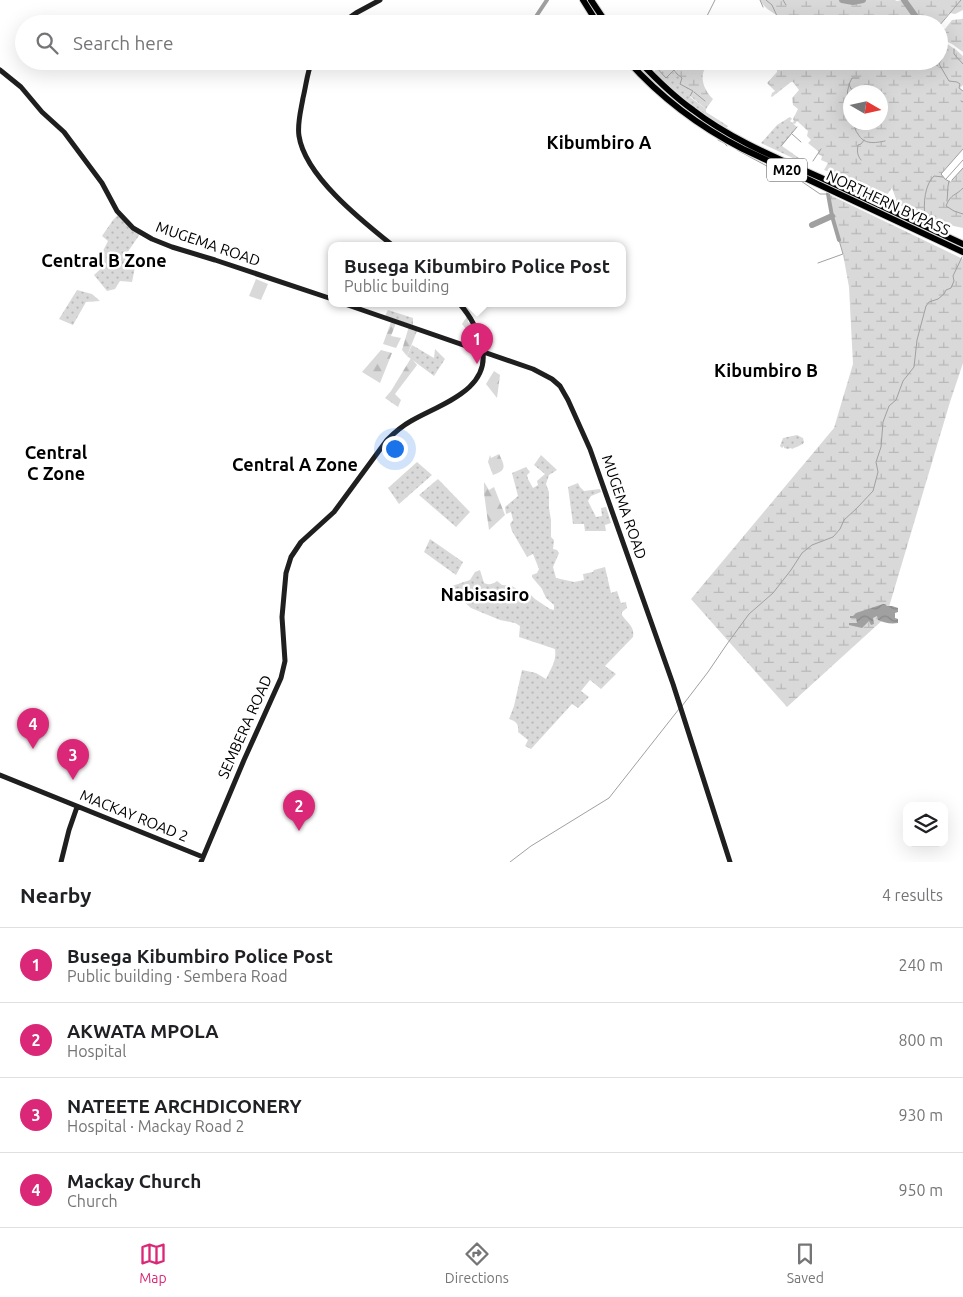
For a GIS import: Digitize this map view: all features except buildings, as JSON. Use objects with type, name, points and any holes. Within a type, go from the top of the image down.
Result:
[{"type":"highway","points":[[583,0],[592,15]]},
{"type":"highway","points":[[591,0],[601,15]]},
{"type":"highway","name":"NORTHERN BYPASS","points":[[637,70],[678,109],[714,134],[963,252]]},
{"type":"highway","name":"NORTHERN BYPASS","points":[[648,70],[666,89],[693,111],[722,130],[788,163],[963,244]]},
{"type":"street","points":[[352,15],[380,0]]},
{"type":"street","name":"MUGEMA ROAD","points":[[0,70],[20,86],[42,112],[64,132],[102,182],[122,217],[133,228],[152,239],[172,247],[328,298]]},
{"type":"street","points":[[309,70],[298,131],[302,148],[312,167],[332,191],[388,242]]},
{"type":"street","name":"MUGEMA ROAD","points":[[354,307],[522,365],[552,378],[564,392],[593,457],[680,707],[730,862]]},
{"type":"street","points":[[462,307],[475,325],[483,351]]},
{"type":"street","name":"SEMBERA ROAD","points":[[202,859],[281,678],[285,661],[282,617],[286,573],[294,550],[334,512],[387,440],[396,431],[461,394],[475,381],[483,364],[483,351]]},
{"type":"street","name":"MACKAY ROAD 2","points":[[0,775],[202,859]]},
{"type":"street","points":[[62,862],[72,821],[78,807]]},
{"type":"green space","points":[[760,0],[901,0],[907,4],[904,0],[963,0],[963,10],[947,15],[777,15]]},
{"type":"green space","points":[[962,19],[963,52],[948,42],[948,25],[952,20]]},
{"type":"green space","points":[[948,45],[952,47],[963,56],[963,85],[960,88],[963,91],[963,149],[941,174],[950,182],[963,168],[963,228],[920,215],[894,202],[896,199],[892,188],[883,200],[860,187],[859,182],[824,170],[828,163],[821,160],[822,156],[818,154],[819,152],[808,143],[811,140],[807,136],[808,131],[797,121],[795,124],[792,123],[798,109],[793,105],[792,98],[799,90],[791,82],[772,97],[772,93],[775,91],[767,83],[777,70],[948,70]]},
{"type":"green space","points":[[655,70],[674,70],[693,91],[690,97],[706,109],[706,112],[728,126],[725,129],[714,123],[654,72]]},
{"type":"green space","points":[[662,70],[675,70],[670,75],[665,75]]},
{"type":"green space","points":[[675,70],[704,70],[704,85],[713,99],[706,109],[690,96],[693,91],[680,84],[682,78]]},
{"type":"green space","points":[[790,117],[792,119],[790,121],[797,127],[782,146],[799,158],[797,160],[761,143],[777,125]]},
{"type":"green space","points":[[828,194],[963,259],[963,363],[886,617],[787,707],[691,599],[834,428],[853,364],[849,287]]},
{"type":"green space","points":[[118,215],[140,234],[125,256],[135,267],[132,282],[120,281],[115,289],[107,291],[94,275],[106,264],[100,257],[108,241],[102,236]]},
{"type":"green space","points":[[256,279],[268,284],[261,300],[249,296]]},
{"type":"green space","points":[[77,290],[92,294],[100,301],[86,302],[73,325],[59,319]]},
{"type":"green space","points":[[388,310],[413,318],[413,325],[385,316]]},
{"type":"green space","points":[[468,315],[468,322],[473,324],[466,329],[462,324]]},
{"type":"green space","points":[[391,322],[396,323],[391,336],[401,338],[396,348],[383,344]]},
{"type":"green space","points":[[409,326],[417,331],[407,356],[402,350]]},
{"type":"green space","points":[[468,328],[473,329],[477,343],[465,341]]},
{"type":"green space","points":[[412,345],[434,358],[435,349],[445,359],[434,376],[407,356]]},
{"type":"green space","points":[[381,350],[392,353],[380,383],[362,372]]},
{"type":"green space","points":[[411,358],[417,365],[395,394],[401,400],[398,407],[385,398]]},
{"type":"green space","points":[[494,371],[500,375],[497,398],[486,384]]},
{"type":"green space","points":[[797,435],[803,438],[803,444],[792,449],[780,446],[783,438]]},
{"type":"green space","points":[[499,454],[504,467],[493,475],[488,462],[490,455],[491,458]]},
{"type":"green space","points":[[541,455],[557,470],[549,475],[546,484],[549,492],[551,537],[554,540],[553,549],[559,553],[553,567],[556,578],[574,582],[584,580],[583,574],[605,567],[611,593],[617,591],[621,603],[626,602],[627,608],[622,612],[622,615],[632,627],[633,637],[605,666],[616,674],[601,689],[590,680],[581,691],[589,697],[578,708],[572,704],[531,749],[525,746],[528,740],[518,732],[516,723],[509,719],[522,670],[536,673],[546,679],[552,668],[555,649],[519,637],[520,626],[515,623],[500,620],[471,608],[452,591],[452,586],[470,580],[475,572],[480,570],[484,583],[491,584],[497,581],[502,585],[512,586],[520,591],[529,593],[535,599],[554,610],[554,605],[546,598],[542,589],[532,577],[539,569],[533,554],[527,557],[512,531],[510,524],[513,520],[511,512],[506,514],[505,507],[518,496],[512,473],[526,467],[530,472],[527,475],[533,488],[538,485],[537,481],[545,474],[534,465]]},
{"type":"green space","points":[[417,462],[432,475],[399,504],[388,488]]},
{"type":"green space","points":[[438,479],[470,512],[456,527],[419,495]]},
{"type":"green space","points":[[484,482],[489,490],[494,487],[505,515],[489,530],[484,493]]},
{"type":"green space","points":[[578,483],[584,491],[600,489],[601,492],[591,496],[588,501],[596,517],[602,516],[601,508],[606,507],[611,523],[605,525],[606,531],[585,531],[584,524],[573,524],[568,487]]},
{"type":"green space","points":[[430,539],[463,562],[456,575],[424,552]]},
{"type":"water","points":[[883,604],[898,608],[895,618],[898,619],[898,623],[883,622],[878,620],[877,616],[873,618],[874,624],[871,625],[869,621],[862,628],[849,625],[849,623],[857,623],[856,618],[850,618],[850,616]]},
{"type":"waterway","points":[[537,15],[547,0]]},
{"type":"waterway","points":[[708,15],[715,0]]},
{"type":"waterway","points":[[760,0],[763,7]]},
{"type":"waterway","points":[[766,0],[772,5],[777,15]]},
{"type":"waterway","points":[[783,0],[786,5]]},
{"type":"waterway","points":[[842,0],[853,2],[863,0]]},
{"type":"waterway","points":[[904,0],[915,15]]},
{"type":"waterway","points":[[948,15],[961,0]]},
{"type":"waterway","points":[[954,49],[954,54],[963,64]]},
{"type":"waterway","points":[[659,70],[666,78],[674,70]]},
{"type":"waterway","points":[[674,70],[682,78],[680,84],[693,91],[690,96]]},
{"type":"waterway","points":[[943,70],[949,81],[960,84],[959,88],[963,91]]},
{"type":"waterway","points":[[849,85],[852,78],[859,78]]},
{"type":"waterway","points":[[694,92],[705,101]]},
{"type":"waterway","points":[[781,146],[797,127]]},
{"type":"waterway","points":[[856,130],[860,138],[867,142],[885,141]]},
{"type":"waterway","points":[[792,134],[801,142]]},
{"type":"waterway","points":[[718,140],[727,146]]},
{"type":"waterway","points":[[861,160],[858,153],[858,145],[864,140]]},
{"type":"waterway","points":[[813,161],[821,149]]},
{"type":"waterway","points":[[950,182],[941,174],[963,149]]},
{"type":"waterway","points":[[737,150],[778,172],[801,181],[820,194],[828,194]]},
{"type":"waterway","points":[[946,179],[963,160]]},
{"type":"waterway","points":[[952,180],[963,168]]},
{"type":"waterway","points":[[925,216],[924,206],[929,184],[934,176],[943,177]]},
{"type":"waterway","points":[[947,201],[949,181]]},
{"type":"waterway","points":[[963,188],[952,197],[946,206],[963,214]]},
{"type":"waterway","points":[[828,194],[839,240]]},
{"type":"waterway","points":[[812,225],[832,216]]},
{"type":"waterway","points":[[818,263],[843,254],[839,240]]},
{"type":"waterway","points":[[682,706],[749,614],[773,593],[802,553],[812,545],[833,537],[840,529],[844,520],[873,491],[878,472],[876,462],[881,447],[883,422],[889,406],[896,400],[903,381],[914,367],[917,340],[926,306],[951,288],[954,281],[953,276],[962,257]]},
{"type":"waterway","points":[[510,862],[531,846],[609,798],[679,709]]},
{"type":"place","name":"Busega Kibumbiro Police Post","points":[[477,364]]},
{"type":"place","name":"Mackay Church","points":[[33,749]]},
{"type":"place","name":"NATEETE ARCHDICONERY","points":[[73,780]]},
{"type":"place","name":"AKWATA MPOLA","points":[[299,831]]},
{"type":"district","name":"Kibumbiro A","points":[[599,143]]},
{"type":"district","name":"Central B Zone","points":[[104,261]]},
{"type":"district","name":"Kibumbiro B","points":[[766,371]]},
{"type":"district","name":"Central C Zone","points":[[56,463]]},
{"type":"district","name":"Central A Zone","points":[[295,465]]},
{"type":"district","name":"Nabisasiro","points":[[485,595]]}]
